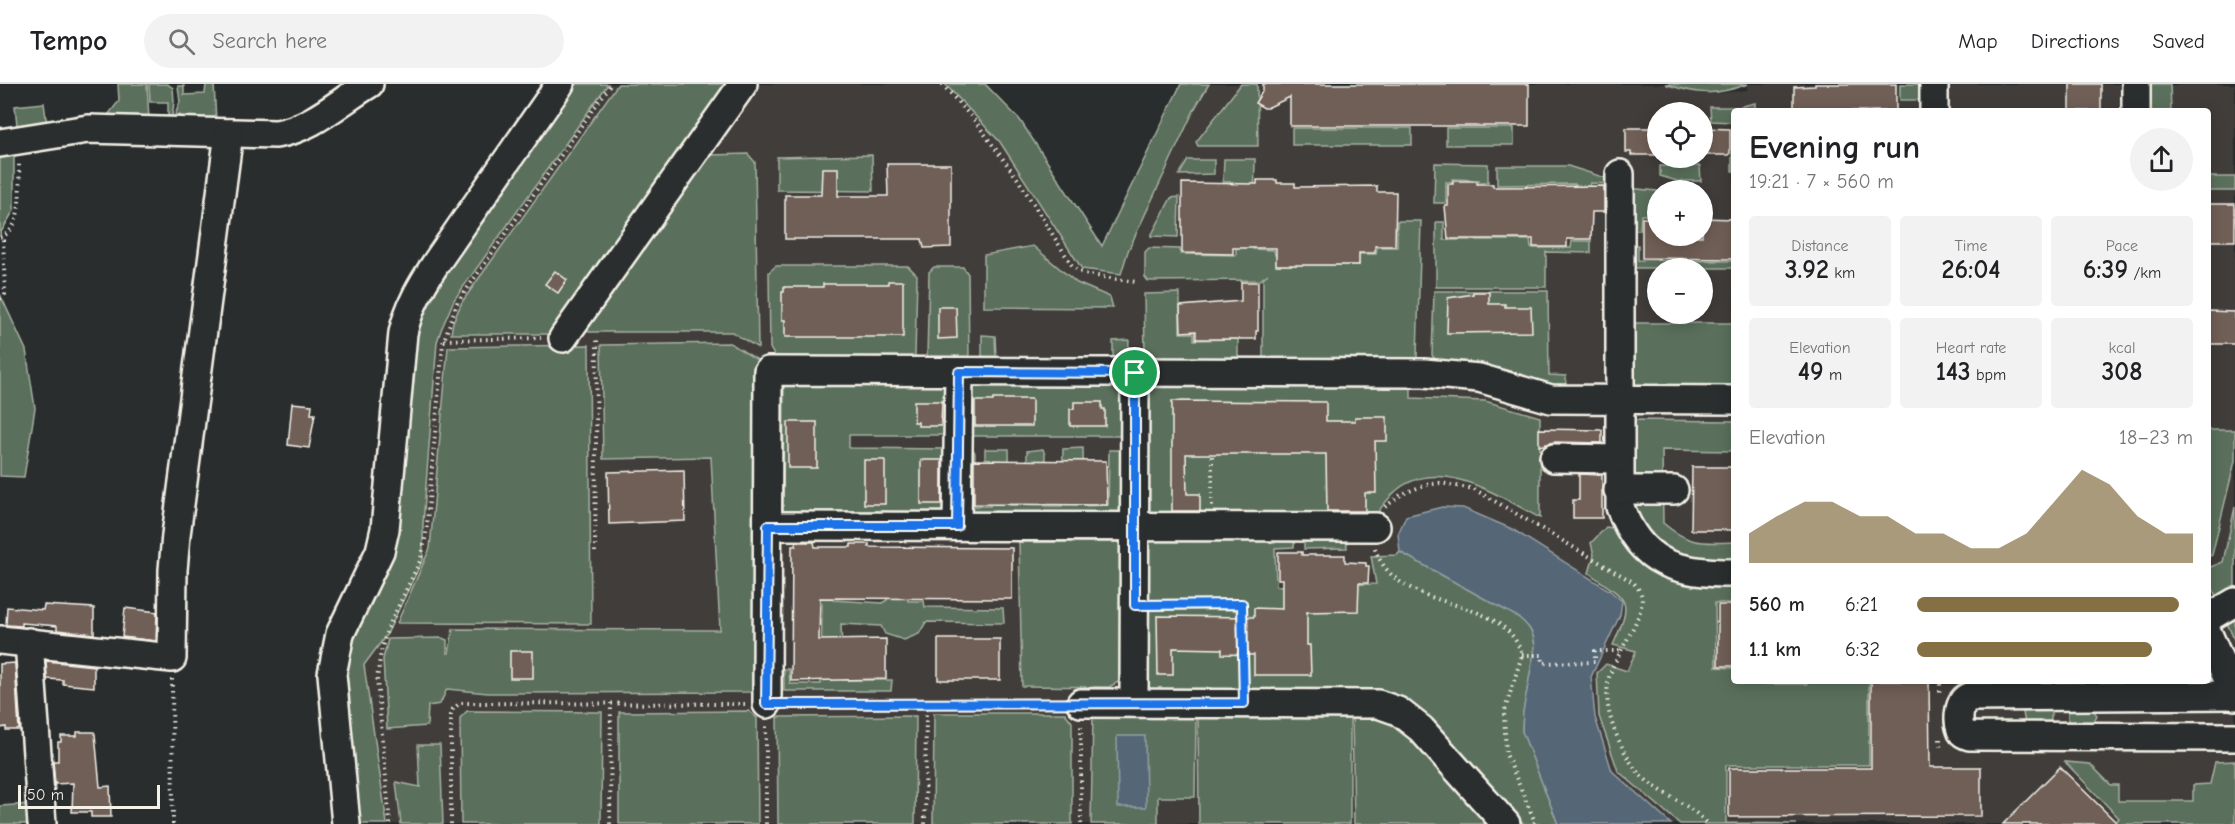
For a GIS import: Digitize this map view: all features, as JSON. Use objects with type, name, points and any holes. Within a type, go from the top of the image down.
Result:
[{"type":"street","points":[[10,141],[88,129],[276,134],[297,129],[369,84]]},
{"type":"street","points":[[346,824],[332,674],[340,634],[380,551],[385,529],[403,333],[407,314],[425,280],[560,84]]},
{"type":"street","points":[[563,338],[743,84]]},
{"type":"street","points":[[1934,84],[1934,108]]},
{"type":"street","points":[[2136,84],[2136,108]]},
{"type":"street","points":[[0,640],[172,657],[173,570],[176,535],[229,133]]},
{"type":"street","points":[[1620,174],[1623,295],[1618,459],[1620,507],[1625,522],[1635,539],[1648,554],[1697,572],[1731,573]]},
{"type":"street","points":[[766,704],[768,371],[1457,375],[1479,378],[1551,399],[1731,400]]},
{"type":"street","points":[[957,526],[959,372]]},
{"type":"street","points":[[1134,703],[1135,373]]},
{"type":"street","points":[[1554,458],[1618,459]]},
{"type":"street","points":[[1618,490],[1674,490]]},
{"type":"street","points":[[768,526],[1376,527]]},
{"type":"street","points":[[2211,616],[2235,602]]},
{"type":"street","points":[[2211,641],[2235,696],[1968,697],[1964,698],[1961,703],[1960,729],[1962,733],[1969,736],[2235,737]]},
{"type":"street","points":[[29,642],[42,824]]},
{"type":"street","points":[[1081,703],[1357,703],[1378,705],[1398,711],[1421,729],[1506,824]]},
{"type":"path","points":[[390,824],[378,679],[381,651],[387,630],[421,559],[426,535],[444,340],[457,303],[611,84]]},
{"type":"path","points":[[942,84],[975,121],[1017,178],[1073,267],[1084,274],[1136,282]]},
{"type":"path","points":[[0,299],[5,294],[2,237],[12,229],[18,214],[10,141]]},
{"type":"path","points":[[444,340],[563,338]]},
{"type":"path","points":[[595,552],[597,339]]},
{"type":"path","points":[[1212,456],[1213,526]]},
{"type":"path","points":[[1533,824],[1535,822],[1506,754],[1504,713],[1522,655],[1514,635],[1490,619],[1415,591],[1396,581],[1381,564],[1375,549],[1377,519],[1385,506],[1402,494],[1425,484],[1440,483],[1474,489],[1633,582],[1641,595],[1640,611],[1608,681],[1608,709],[1615,732],[1631,764],[1659,791],[1697,811],[1707,824]]},
{"type":"path","points":[[1135,605],[1242,604],[1244,703]]},
{"type":"path","points":[[1522,655],[1542,655],[1543,663],[1595,662],[1595,651],[1622,651]]},
{"type":"path","points":[[172,657],[173,824]]},
{"type":"path","points":[[451,824],[451,715],[456,705],[467,703],[926,703],[1081,703],[1081,824]]},
{"type":"path","points":[[610,703],[610,824]]},
{"type":"path","points":[[925,824],[926,703]]},
{"type":"path","points":[[766,704],[766,824]]},
{"type":"shaded area","points":[[572,84],[985,84],[1020,120],[1102,246],[1181,84],[1665,84],[1687,91],[1713,94],[1747,90],[1748,84],[2143,84],[2143,108],[1731,108],[1731,684],[2211,684],[2211,183],[2235,183],[2235,824],[358,824],[343,704],[413,339]]},
{"type":"shaded area","points":[[2178,84],[2235,84],[2235,177],[2211,177],[2211,108],[2171,108],[2170,87]]},
{"type":"green space","points":[[118,84],[147,84],[149,121],[110,120],[108,115],[119,101]]},
{"type":"green space","points":[[149,84],[167,84],[173,88],[172,117],[168,117],[168,102],[150,102]]},
{"type":"green space","points":[[206,84],[214,84],[216,121],[181,121],[180,115],[175,115],[180,102],[178,86],[184,86],[184,95],[205,94]]},
{"type":"green space","points":[[572,84],[608,84],[454,300],[437,342],[423,524],[423,559],[387,634],[364,665],[387,824],[358,824],[342,669],[422,306]]},
{"type":"green space","points":[[618,84],[725,84],[548,334],[451,334],[453,322],[462,302]]},
{"type":"green space","points":[[945,84],[985,84],[1020,120],[1102,246],[1181,84],[1209,84],[1195,108],[1128,251],[1121,274],[1082,269],[1000,142]]},
{"type":"green space","points":[[1241,84],[1257,84],[1258,146],[1198,146],[1196,142]]},
{"type":"green space","points":[[1665,84],[1748,84],[1726,91],[1706,93]]},
{"type":"green space","points":[[1900,84],[1920,84],[1920,100],[1900,100]]},
{"type":"green space","points":[[2143,84],[2170,84],[2171,108],[2143,108]]},
{"type":"green space","points":[[44,103],[47,125],[19,129],[15,106]]},
{"type":"green space","points":[[1755,103],[1755,108],[1731,108],[1731,122],[1713,121],[1713,107],[1738,107]]},
{"type":"green space","points":[[1292,128],[1412,128],[1412,145],[1292,145]]},
{"type":"green space","points":[[1446,128],[1514,128],[1514,145],[1446,145]]},
{"type":"green space","points":[[14,148],[14,210],[0,234],[0,151]]},
{"type":"green space","points":[[748,154],[755,162],[758,348],[732,332],[589,332],[586,327],[710,155]]},
{"type":"green space","points":[[872,155],[873,191],[777,190],[777,157]]},
{"type":"green space","points":[[1224,159],[1255,159],[1253,249],[1274,250],[1275,255],[1280,255],[1280,265],[1359,265],[1359,254],[1376,254],[1377,247],[1397,247],[1397,221],[1421,221],[1417,357],[1411,364],[1263,364],[1263,278],[1268,274],[1260,280],[1148,281],[1145,277],[1145,252],[1149,248],[1180,249],[1181,254],[1236,255],[1234,182],[1223,182]]},
{"type":"green space","points":[[1188,160],[1214,160],[1214,174],[1179,175]]},
{"type":"green space","points":[[1435,163],[1488,164],[1488,182],[1452,179],[1452,182],[1446,182],[1446,203],[1434,203]]},
{"type":"green space","points":[[1497,166],[1568,166],[1609,179],[1611,184],[1590,183],[1590,187],[1576,187],[1575,184],[1497,185]]},
{"type":"green space","points":[[1660,168],[1700,168],[1701,180],[1674,180],[1660,176]]},
{"type":"green space","points":[[2211,177],[2235,177],[2235,191],[2211,191]]},
{"type":"green space","points":[[1628,188],[1647,190],[1647,215],[1641,215],[1640,230],[1628,230]]},
{"type":"green space","points":[[1179,197],[1178,237],[1151,236],[1171,198]]},
{"type":"green space","points":[[1436,222],[1444,222],[1444,240],[1530,240],[1531,248],[1571,248],[1572,241],[1591,241],[1591,253],[1546,252],[1546,287],[1436,287]]},
{"type":"green space","points":[[1638,245],[1638,260],[1647,260],[1647,268],[1635,268],[1634,285],[1625,284],[1626,246]]},
{"type":"green space","points":[[1033,246],[1077,283],[1110,297],[1113,308],[984,307],[984,255]]},
{"type":"green space","points":[[1713,261],[1731,261],[1731,268],[1713,268]]},
{"type":"green space","points":[[776,266],[908,266],[917,275],[915,356],[911,361],[781,359],[774,355],[770,348],[769,272]]},
{"type":"green space","points":[[934,267],[963,267],[968,274],[969,359],[927,358],[929,272]]},
{"type":"green space","points":[[1434,291],[1548,291],[1549,375],[1566,376],[1566,386],[1553,385],[1466,362],[1436,361],[1432,355]]},
{"type":"green space","points":[[1180,293],[1180,333],[1194,333],[1194,340],[1238,339],[1238,362],[1151,363],[1145,358],[1144,294]]},
{"type":"green space","points":[[0,294],[26,350],[35,408],[24,477],[0,476]]},
{"type":"green space","points":[[1634,306],[1634,323],[1731,323],[1731,386],[1629,385],[1629,307]]},
{"type":"green space","points":[[982,335],[995,336],[996,358],[1113,358],[1113,341],[1129,340],[1128,357],[1118,364],[988,362],[982,355]]},
{"type":"green space","points":[[730,343],[759,361],[756,688],[751,692],[488,693],[447,689],[440,704],[428,706],[427,726],[387,729],[383,659],[388,639],[442,638],[447,640],[447,653],[449,653],[453,629],[720,630],[711,457],[603,459],[601,345]]},
{"type":"green space","points":[[589,345],[591,624],[397,623],[430,548],[448,347]]},
{"type":"green space","points":[[970,383],[1122,384],[1122,436],[970,436]]},
{"type":"green space","points":[[1148,384],[1411,386],[1411,398],[1485,401],[1540,417],[1540,518],[1470,483],[1451,478],[1432,477],[1414,480],[1397,490],[1373,519],[1145,517]]},
{"type":"green space","points":[[784,385],[948,386],[948,435],[849,435],[849,448],[948,449],[948,515],[783,514]]},
{"type":"green space","points":[[1631,420],[1731,421],[1731,451],[1662,450],[1663,523],[1688,539],[1713,543],[1731,542],[1731,565],[1686,559],[1642,534],[1627,495]]},
{"type":"green space","points":[[2211,430],[2235,430],[2235,461],[2212,555]]},
{"type":"green space","points":[[1083,448],[1084,506],[1108,505],[1109,450],[1123,450],[1122,515],[968,513],[966,449],[973,449],[975,453],[974,506],[990,506],[991,459],[985,458],[985,449],[1009,449],[1010,505],[1027,505],[1027,451],[1043,449],[1045,506],[1062,506],[1063,449]]},
{"type":"green space","points":[[2235,507],[2235,642],[2211,584],[2211,567],[2223,562]]},
{"type":"green space","points":[[1606,527],[1619,529],[1731,581],[1731,603],[1715,603],[1716,667],[1731,668],[1731,684],[1869,684],[1869,765],[1726,765],[1726,823],[1797,824],[1680,824],[1618,771],[1599,716],[1597,673],[1606,664],[1627,671],[1636,651],[1613,645],[1624,618],[1624,602],[1612,589],[1589,573],[1594,555],[1591,543]]},
{"type":"green space","points":[[1346,532],[1347,548],[1304,549],[1304,533]]},
{"type":"green space","points":[[1148,533],[1295,533],[1294,547],[1275,548],[1276,586],[1376,584],[1371,556],[1397,555],[1400,552],[1518,617],[1530,630],[1535,647],[1523,712],[1522,731],[1558,824],[1524,824],[1451,740],[1416,708],[1381,691],[1249,692],[1247,601],[1144,600]]},
{"type":"green space","points":[[1019,542],[1123,542],[1122,680],[1109,687],[1022,686]]},
{"type":"green space","points":[[907,582],[908,601],[924,601],[925,607],[1003,608],[1004,623],[926,622],[919,634],[904,640],[885,634],[881,626],[841,624],[843,680],[892,680],[891,691],[784,691],[784,669],[789,669],[790,684],[821,684],[822,603],[818,602],[817,594],[833,594],[833,600],[882,603],[887,600],[891,589]]},
{"type":"green space","points":[[1234,609],[1239,616],[1240,694],[1142,690],[1144,610]]},
{"type":"green space","points":[[2029,708],[2051,708],[2051,725],[2025,723],[2023,713]]},
{"type":"green space","points":[[2068,708],[2092,709],[2097,715],[2093,724],[2068,725]]},
{"type":"green space","points":[[467,711],[602,712],[601,824],[461,824],[460,718]]},
{"type":"green space","points":[[749,711],[757,718],[758,824],[619,824],[619,712]]},
{"type":"green space","points":[[934,713],[1065,713],[1072,722],[1072,824],[933,824]]},
{"type":"green space","points":[[1093,713],[1196,715],[1195,797],[1158,797],[1158,824],[1091,824]]},
{"type":"green space","points":[[1352,715],[1394,721],[1409,734],[1493,824],[1354,824]]},
{"type":"green space","points":[[916,716],[915,824],[778,824],[777,717]]},
{"type":"green space","points":[[1198,717],[1350,717],[1350,824],[1199,824]]},
{"type":"green space","points":[[418,745],[440,745],[443,824],[401,824],[396,782],[420,787]]},
{"type":"green space","points":[[2235,761],[2235,824],[2114,824],[2119,818],[2065,762],[2090,764],[2111,785],[2118,785],[2118,801],[2193,801],[2193,785],[2210,784],[2215,762]]},
{"type":"green space","points":[[31,804],[32,824],[0,824],[0,806]]},
{"type":"water","points":[[1442,507],[1463,508],[1512,529],[1609,590],[1622,601],[1620,615],[1591,677],[1595,717],[1612,771],[1671,824],[1558,824],[1522,731],[1523,712],[1535,647],[1530,630],[1518,617],[1400,552],[1398,534],[1406,516]]},
{"type":"water","points":[[1117,736],[1145,736],[1146,807],[1118,807]]},
{"type":"building","points":[[1263,84],[1529,84],[1529,126],[1290,126],[1290,97],[1267,108],[1255,103],[1263,90]]},
{"type":"building","points":[[1815,84],[1896,84],[1896,108],[1794,108],[1794,87],[1815,86]]},
{"type":"building","points":[[2070,84],[2101,84],[2101,108],[2070,108]]},
{"type":"building","points":[[1626,128],[1647,128],[1647,155],[1631,155],[1631,152],[1626,152]]},
{"type":"building","points":[[1713,128],[1730,129],[1730,153],[1713,155]]},
{"type":"building","points":[[887,164],[951,164],[951,247],[924,248],[922,239],[785,239],[785,195],[821,195],[822,168],[838,168],[838,196],[888,196]]},
{"type":"building","points":[[1257,180],[1295,183],[1295,187],[1377,186],[1377,192],[1396,192],[1395,246],[1375,246],[1375,253],[1359,253],[1359,265],[1276,265],[1276,248],[1233,248],[1233,254],[1182,253],[1182,183],[1257,184]]},
{"type":"building","points":[[1453,181],[1477,181],[1477,184],[1493,184],[1493,187],[1604,186],[1604,212],[1592,212],[1591,239],[1567,239],[1567,247],[1533,247],[1533,239],[1448,239],[1445,206],[1448,206],[1448,184],[1453,184]]},
{"type":"building","points":[[2211,204],[2235,204],[2235,241],[2211,241]]},
{"type":"building","points":[[1642,218],[1647,218],[1647,246],[1713,246],[1713,218],[1731,219],[1731,259],[1642,258]]},
{"type":"building","points":[[555,271],[567,280],[558,293],[545,284]]},
{"type":"building","points":[[888,281],[903,281],[903,337],[785,337],[785,320],[782,320],[784,287],[823,287],[823,284],[888,284]]},
{"type":"building","points":[[1241,282],[1258,282],[1256,339],[1196,339],[1196,331],[1181,332],[1180,306],[1241,301]]},
{"type":"building","points":[[1473,292],[1489,292],[1489,304],[1505,304],[1505,307],[1531,307],[1532,332],[1447,333],[1448,298],[1473,294]]},
{"type":"building","points":[[938,307],[956,307],[957,338],[938,339]]},
{"type":"building","points":[[2211,311],[2235,312],[2235,344],[2211,344]]},
{"type":"building","points":[[993,399],[1032,399],[1032,426],[975,426],[975,401],[993,401]]},
{"type":"building","points":[[914,401],[942,401],[941,426],[918,426],[918,422],[914,422]]},
{"type":"building","points":[[1172,401],[1326,402],[1326,421],[1355,421],[1355,417],[1387,417],[1387,441],[1375,441],[1376,493],[1365,493],[1365,511],[1327,511],[1326,454],[1186,454],[1187,494],[1200,494],[1200,511],[1172,511]]},
{"type":"building","points":[[1074,402],[1102,402],[1102,409],[1105,409],[1105,426],[1070,426],[1070,409],[1074,409]]},
{"type":"building","points":[[292,403],[312,405],[311,414],[315,414],[309,448],[288,445]]},
{"type":"building","points":[[788,422],[817,422],[817,468],[788,468]]},
{"type":"building","points":[[1539,429],[1602,430],[1602,443],[1554,442],[1539,446]]},
{"type":"building","points":[[864,460],[885,460],[885,504],[864,504]]},
{"type":"building","points":[[921,460],[942,460],[942,504],[921,504]]},
{"type":"building","points":[[974,460],[1106,461],[1107,505],[974,504]]},
{"type":"building","points":[[1692,467],[1731,467],[1731,530],[1691,530]]},
{"type":"building","points":[[684,470],[685,521],[609,524],[608,472]]},
{"type":"building","points":[[1579,474],[1602,475],[1602,518],[1573,518],[1573,500],[1579,500]]},
{"type":"building","points":[[796,542],[814,542],[815,547],[851,547],[851,544],[869,544],[869,547],[1012,548],[1012,599],[820,598],[819,640],[886,639],[886,679],[791,681],[792,546],[796,546]]},
{"type":"building","points":[[1278,552],[1302,552],[1302,555],[1345,555],[1345,562],[1366,563],[1366,566],[1369,566],[1368,583],[1359,583],[1358,611],[1307,612],[1307,645],[1310,645],[1311,675],[1254,675],[1254,655],[1222,654],[1222,649],[1173,648],[1173,675],[1158,675],[1157,616],[1254,617],[1254,608],[1282,609],[1282,579],[1278,579]]},
{"type":"building","points":[[44,605],[94,608],[94,634],[57,630],[57,626],[22,623],[22,626],[6,625],[7,607],[43,610]]},
{"type":"building","points":[[1718,605],[1731,605],[1731,666],[1718,666]]},
{"type":"building","points":[[125,608],[157,612],[156,641],[122,637]]},
{"type":"building","points":[[938,639],[1000,639],[1000,680],[938,680]]},
{"type":"building","points":[[510,651],[533,651],[533,678],[510,678]]},
{"type":"building","points":[[46,661],[94,666],[94,687],[63,684],[63,680],[47,679]]},
{"type":"building","points":[[15,663],[19,730],[6,730],[6,727],[0,728],[0,664]]},
{"type":"building","points":[[1871,684],[1929,684],[1930,767],[1981,767],[1981,816],[1729,817],[1729,768],[1871,768]]},
{"type":"building","points":[[77,732],[94,732],[95,734],[100,787],[110,786],[111,817],[91,817],[91,812],[72,812],[73,783],[55,784],[53,761],[58,761],[58,742],[61,742],[61,736],[77,736]]},
{"type":"building","points":[[2060,767],[2118,824],[2003,824]]},
{"type":"route","points":[[959,372],[1135,373],[1135,605],[1242,604],[1244,703],[766,704],[768,526],[957,526],[959,372]]}]
